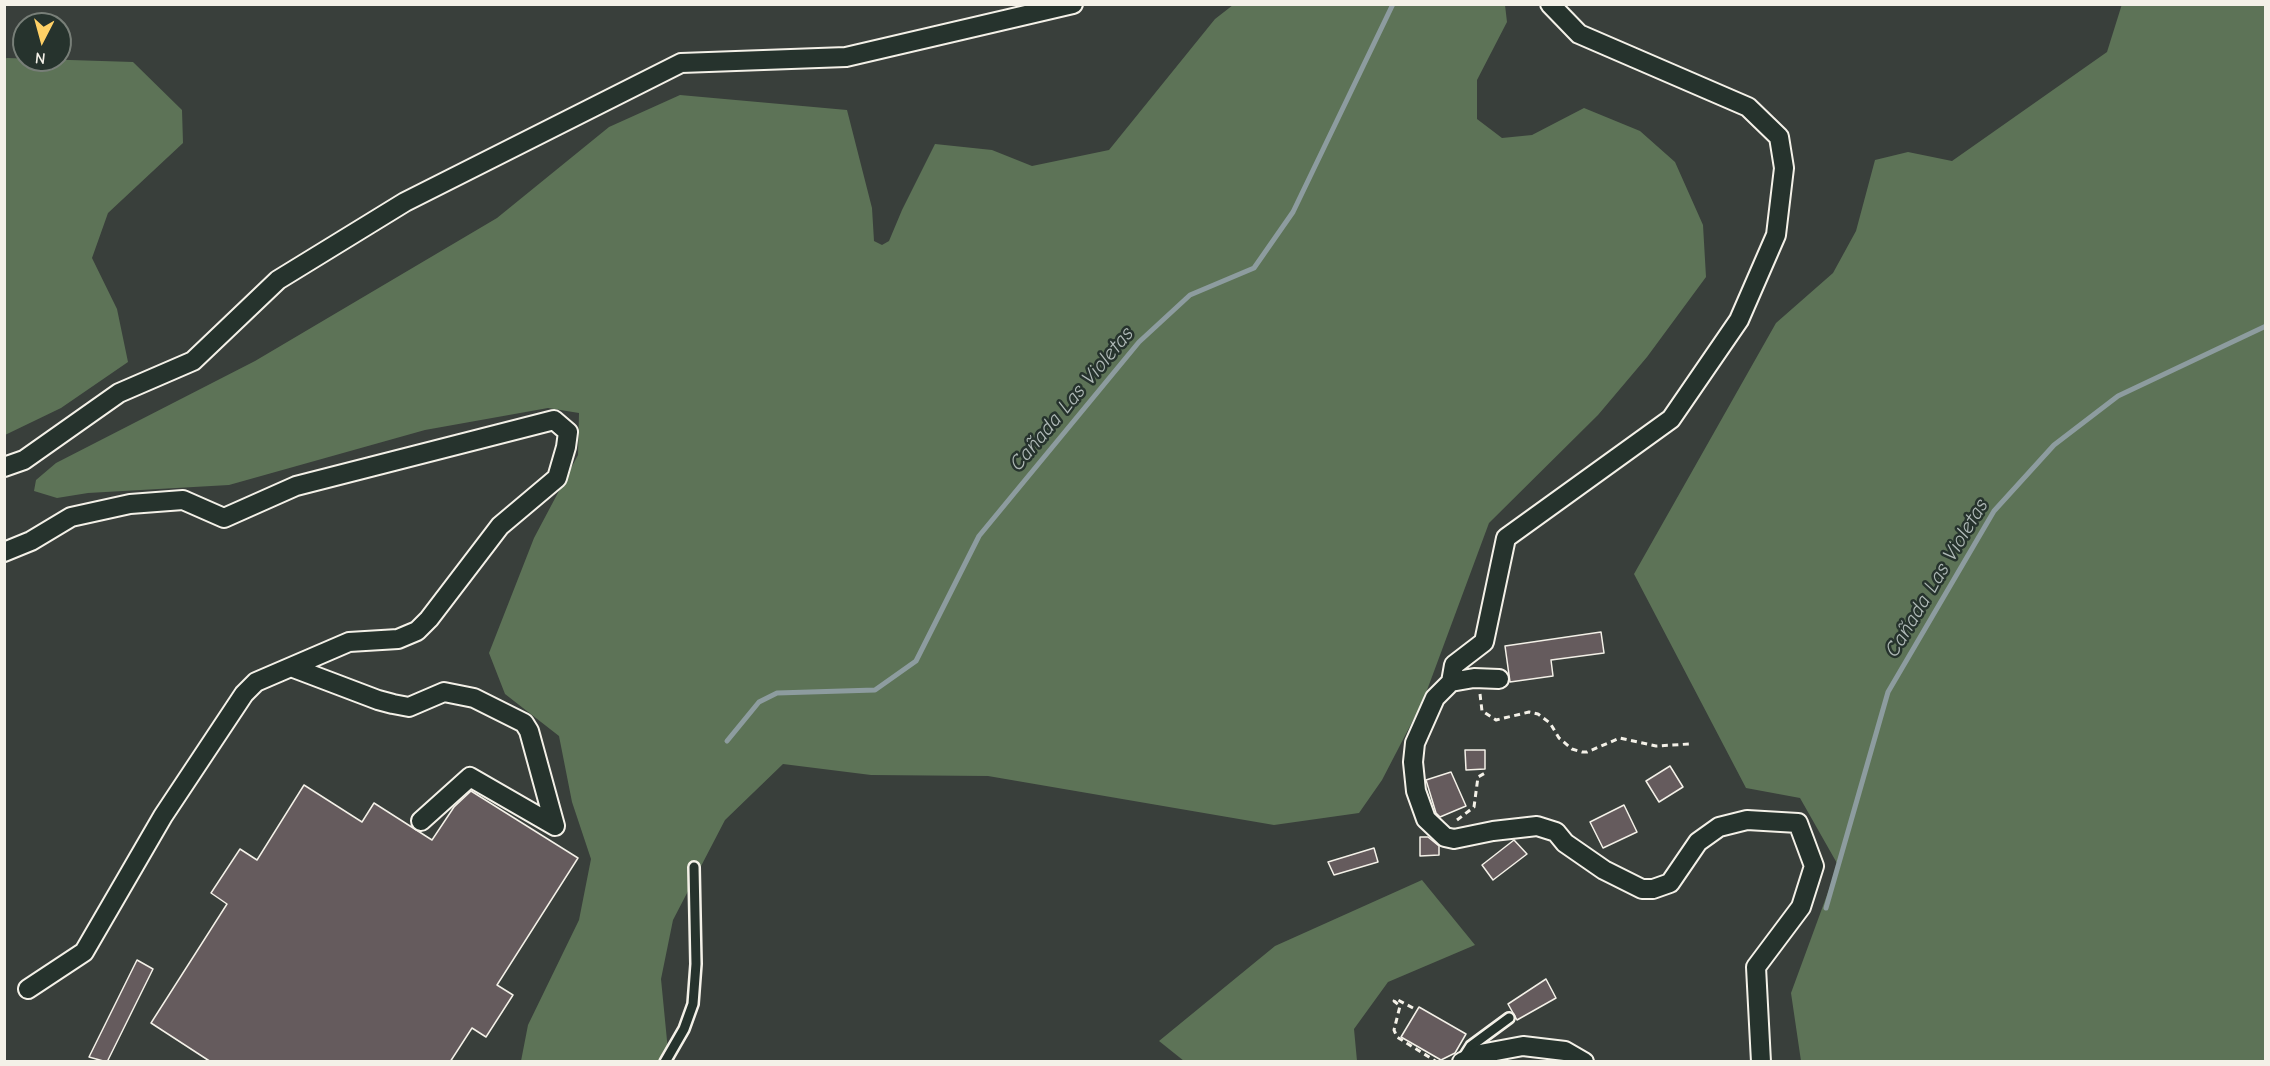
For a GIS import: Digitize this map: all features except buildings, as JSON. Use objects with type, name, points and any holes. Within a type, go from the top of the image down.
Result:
[{"type":"street","points":[[4,467],[24,460],[119,393],[192,361],[278,280],[405,202],[681,63],[846,57],[1073,4]]},
{"type":"street","points":[[1550,4],[1579,34],[1748,107],[1779,137],[1784,168],[1776,235],[1739,320],[1671,419],[1506,537],[1484,642],[1454,665],[1451,682],[1435,698],[1415,743],[1413,762],[1416,791],[1426,819],[1445,837],[1454,839],[1537,826],[1556,832],[1564,843],[1604,870],[1642,889],[1653,889],[1670,883],[1698,842],[1719,827],[1748,820],[1798,823],[1814,866],[1801,907],[1756,967],[1761,1062]]},
{"type":"street","points":[[4,552],[31,541],[71,517],[130,504],[183,500],[224,518],[296,486],[546,422],[554,420],[568,432],[557,478],[500,526],[429,619],[417,631],[398,639],[349,642],[256,682],[244,694],[164,816],[84,952],[28,989]]},
{"type":"street","points":[[291,667],[393,704],[409,706],[444,692],[474,698],[524,723],[529,731],[555,826],[470,777],[421,821]]},
{"type":"street","points":[[1451,682],[1474,678],[1499,679]]},
{"type":"street","points":[[1462,1062],[1480,1054],[1523,1046],[1565,1052],[1584,1062]]},
{"type":"lane","points":[[665,1062],[684,1029],[693,1004],[696,964],[694,867]]},
{"type":"lane","points":[[1462,1062],[1471,1046],[1509,1018]]},
{"type":"path","points":[[1481,688],[1479,699],[1482,711],[1496,720],[1529,712],[1538,714],[1550,723],[1559,738],[1572,749],[1582,752],[1620,738],[1656,746],[1689,744]]},
{"type":"path","points":[[1440,832],[1474,807],[1478,777],[1487,772]]},
{"type":"path","points":[[1413,1008],[1396,999],[1394,1001],[1400,1006],[1394,1030],[1397,1037],[1437,1062]]},
{"type":"green space","points":[[2122,4],[2265,5],[2265,1061],[1801,1061],[1791,993],[1838,865],[1800,798],[1746,788],[1634,574],[1776,323],[1833,273],[1856,231],[1875,160],[1908,152],[1952,161],[2107,52]]},
{"type":"green space","points":[[1233,5],[1505,5],[1507,22],[1477,80],[1477,119],[1502,138],[1532,135],[1584,108],[1640,131],[1675,162],[1703,225],[1706,277],[1647,357],[1598,415],[1489,523],[1423,701],[1382,780],[1359,813],[1274,825],[988,776],[871,775],[783,764],[725,820],[673,920],[661,979],[669,1061],[521,1061],[528,1025],[579,920],[591,859],[572,802],[559,736],[505,694],[489,653],[534,538],[578,455],[579,413],[548,408],[425,430],[229,485],[88,493],[57,498],[34,491],[36,480],[56,463],[255,361],[497,218],[609,127],[680,95],[847,110],[872,208],[874,241],[882,245],[889,241],[935,144],[992,150],[1032,166],[1109,150],[1215,19]]},
{"type":"green space","points":[[12,58],[12,72],[72,72],[72,60],[133,62],[182,110],[183,143],[108,213],[92,258],[117,309],[128,362],[61,408],[5,435],[4,59]]},
{"type":"green space","points":[[1422,880],[1475,945],[1388,982],[1354,1029],[1357,1061],[1184,1061],[1159,1041],[1275,946]]},
{"type":"waterway","name":"Cañada Las Violetas","points":[[727,741],[759,702],[777,693],[875,690],[916,661],[979,536],[1139,342],[1190,295],[1254,268],[1293,212],[1393,4]]},
{"type":"waterway","name":"Cañada Las Violetas","points":[[1826,908],[1888,692],[1994,511],[2054,445],[2118,396],[2266,326]]}]
